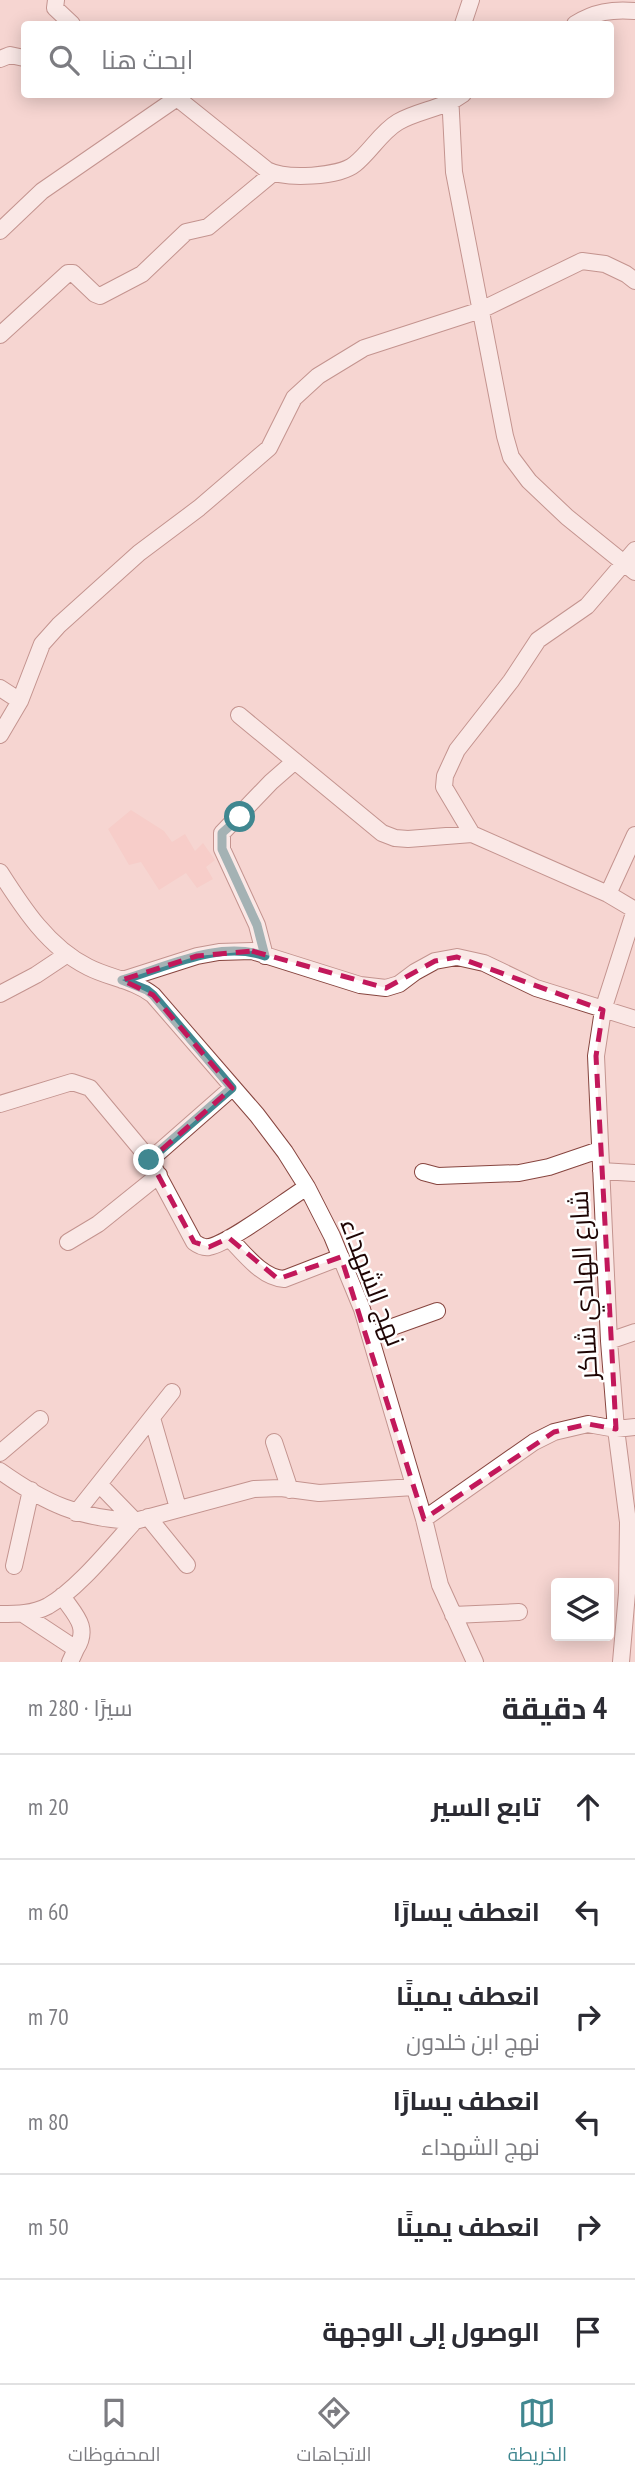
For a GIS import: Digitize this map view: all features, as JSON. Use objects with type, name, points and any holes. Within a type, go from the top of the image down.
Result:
[{"type":"street","points":[[56,0],[55,8],[69,21]]},
{"type":"street","points":[[464,21],[471,0]]},
{"type":"street","points":[[580,21],[603,11],[635,11]]},
{"type":"street","points":[[0,59],[10,55],[21,57]]},
{"type":"street","points":[[0,231],[42,191],[174,98]]},
{"type":"street","points":[[179,98],[273,173],[305,176],[342,172],[355,164],[396,123],[454,98],[454,172],[505,436],[517,467],[567,517],[629,568]]},
{"type":"street","points":[[0,335],[68,273],[73,273],[100,296],[142,274],[186,232],[208,228],[273,173]]},
{"type":"street","points":[[0,736],[20,701],[42,644],[59,625],[139,553],[270,448],[294,398],[318,376],[364,348],[481,310],[582,261],[605,264],[635,281]]},
{"type":"street","points":[[472,834],[444,787],[445,776],[453,756],[538,640],[587,606],[629,568],[635,550]]},
{"type":"street","points":[[0,688],[20,701]]},
{"type":"street","points":[[239,715],[382,833],[408,839],[472,834],[608,894],[635,910]]},
{"type":"street","points":[[265,956],[257,925],[222,849],[222,833],[295,761]]},
{"type":"street","points":[[608,894],[635,835]]},
{"type":"street","points":[[0,872],[21,904],[66,955],[0,994]]},
{"type":"street","name":"شارع الهادي شاكر","points":[[621,1662],[630,1615],[628,1522],[616,1429],[609,1341],[596,1056],[603,1010],[635,910]]},
{"type":"street","points":[[122,980],[208,954],[252,951],[360,985],[386,988],[399,984],[435,961],[457,957],[484,963],[536,988],[635,1019]]},
{"type":"street","name":"نهج الشهداء","points":[[66,955],[89,968],[147,990],[153,995],[272,1134],[307,1186],[341,1257],[370,1335],[424,1519],[440,1585],[475,1662]]},
{"type":"street","points":[[0,1104],[72,1082],[90,1088],[149,1160],[194,1241],[200,1246],[209,1247],[229,1238],[307,1186]]},
{"type":"street","points":[[149,1160],[232,1088]]},
{"type":"street","points":[[423,1172],[438,1176],[519,1173],[549,1167],[599,1150]]},
{"type":"street","points":[[601,1171],[635,1173]]},
{"type":"street","points":[[68,1242],[98,1224],[159,1175]]},
{"type":"street","points":[[229,1238],[261,1269],[278,1279],[285,1279],[341,1257]]},
{"type":"street","points":[[370,1335],[437,1311]]},
{"type":"street","points":[[609,1341],[635,1332]]},
{"type":"street","points":[[76,1513],[172,1392]]},
{"type":"street","points":[[152,1418],[178,1508]]},
{"type":"street","points":[[0,1453],[40,1419]]},
{"type":"street","points":[[424,1519],[534,1442],[554,1432],[588,1424],[616,1429],[635,1427]]},
{"type":"street","points":[[274,1443],[290,1490]]},
{"type":"street","points":[[0,1471],[76,1513],[96,1518],[141,1519],[254,1489],[319,1493],[415,1487]]},
{"type":"street","points":[[100,1485],[141,1519],[187,1564]]},
{"type":"street","points":[[14,1566],[31,1490]]},
{"type":"street","points":[[0,1614],[23,1614],[47,1606],[62,1595],[141,1519]]},
{"type":"street","points":[[23,1614],[73,1656],[83,1638],[83,1628],[62,1595]]},
{"type":"street","points":[[453,1615],[519,1612]]},
{"type":"highlighted area","points":[[252,951],[386,988],[435,961],[457,957],[603,1010],[596,1056],[616,1429],[588,1424],[554,1432],[424,1519],[341,1257],[278,1279],[229,1238],[209,1247],[194,1242],[150,1160],[232,1088],[153,995],[122,980],[197,956]]},
{"type":"shaded area","points":[[131,810],[164,831],[172,842],[185,834],[195,851],[203,843],[215,860],[206,867],[213,879],[197,888],[186,873],[159,890],[141,862],[129,865],[108,829]]},
{"type":"route","points":[[149,1160],[232,1088],[153,995],[122,980],[197,956],[219,952],[252,951],[265,956],[257,925],[222,849],[222,833],[240,817]]}]
